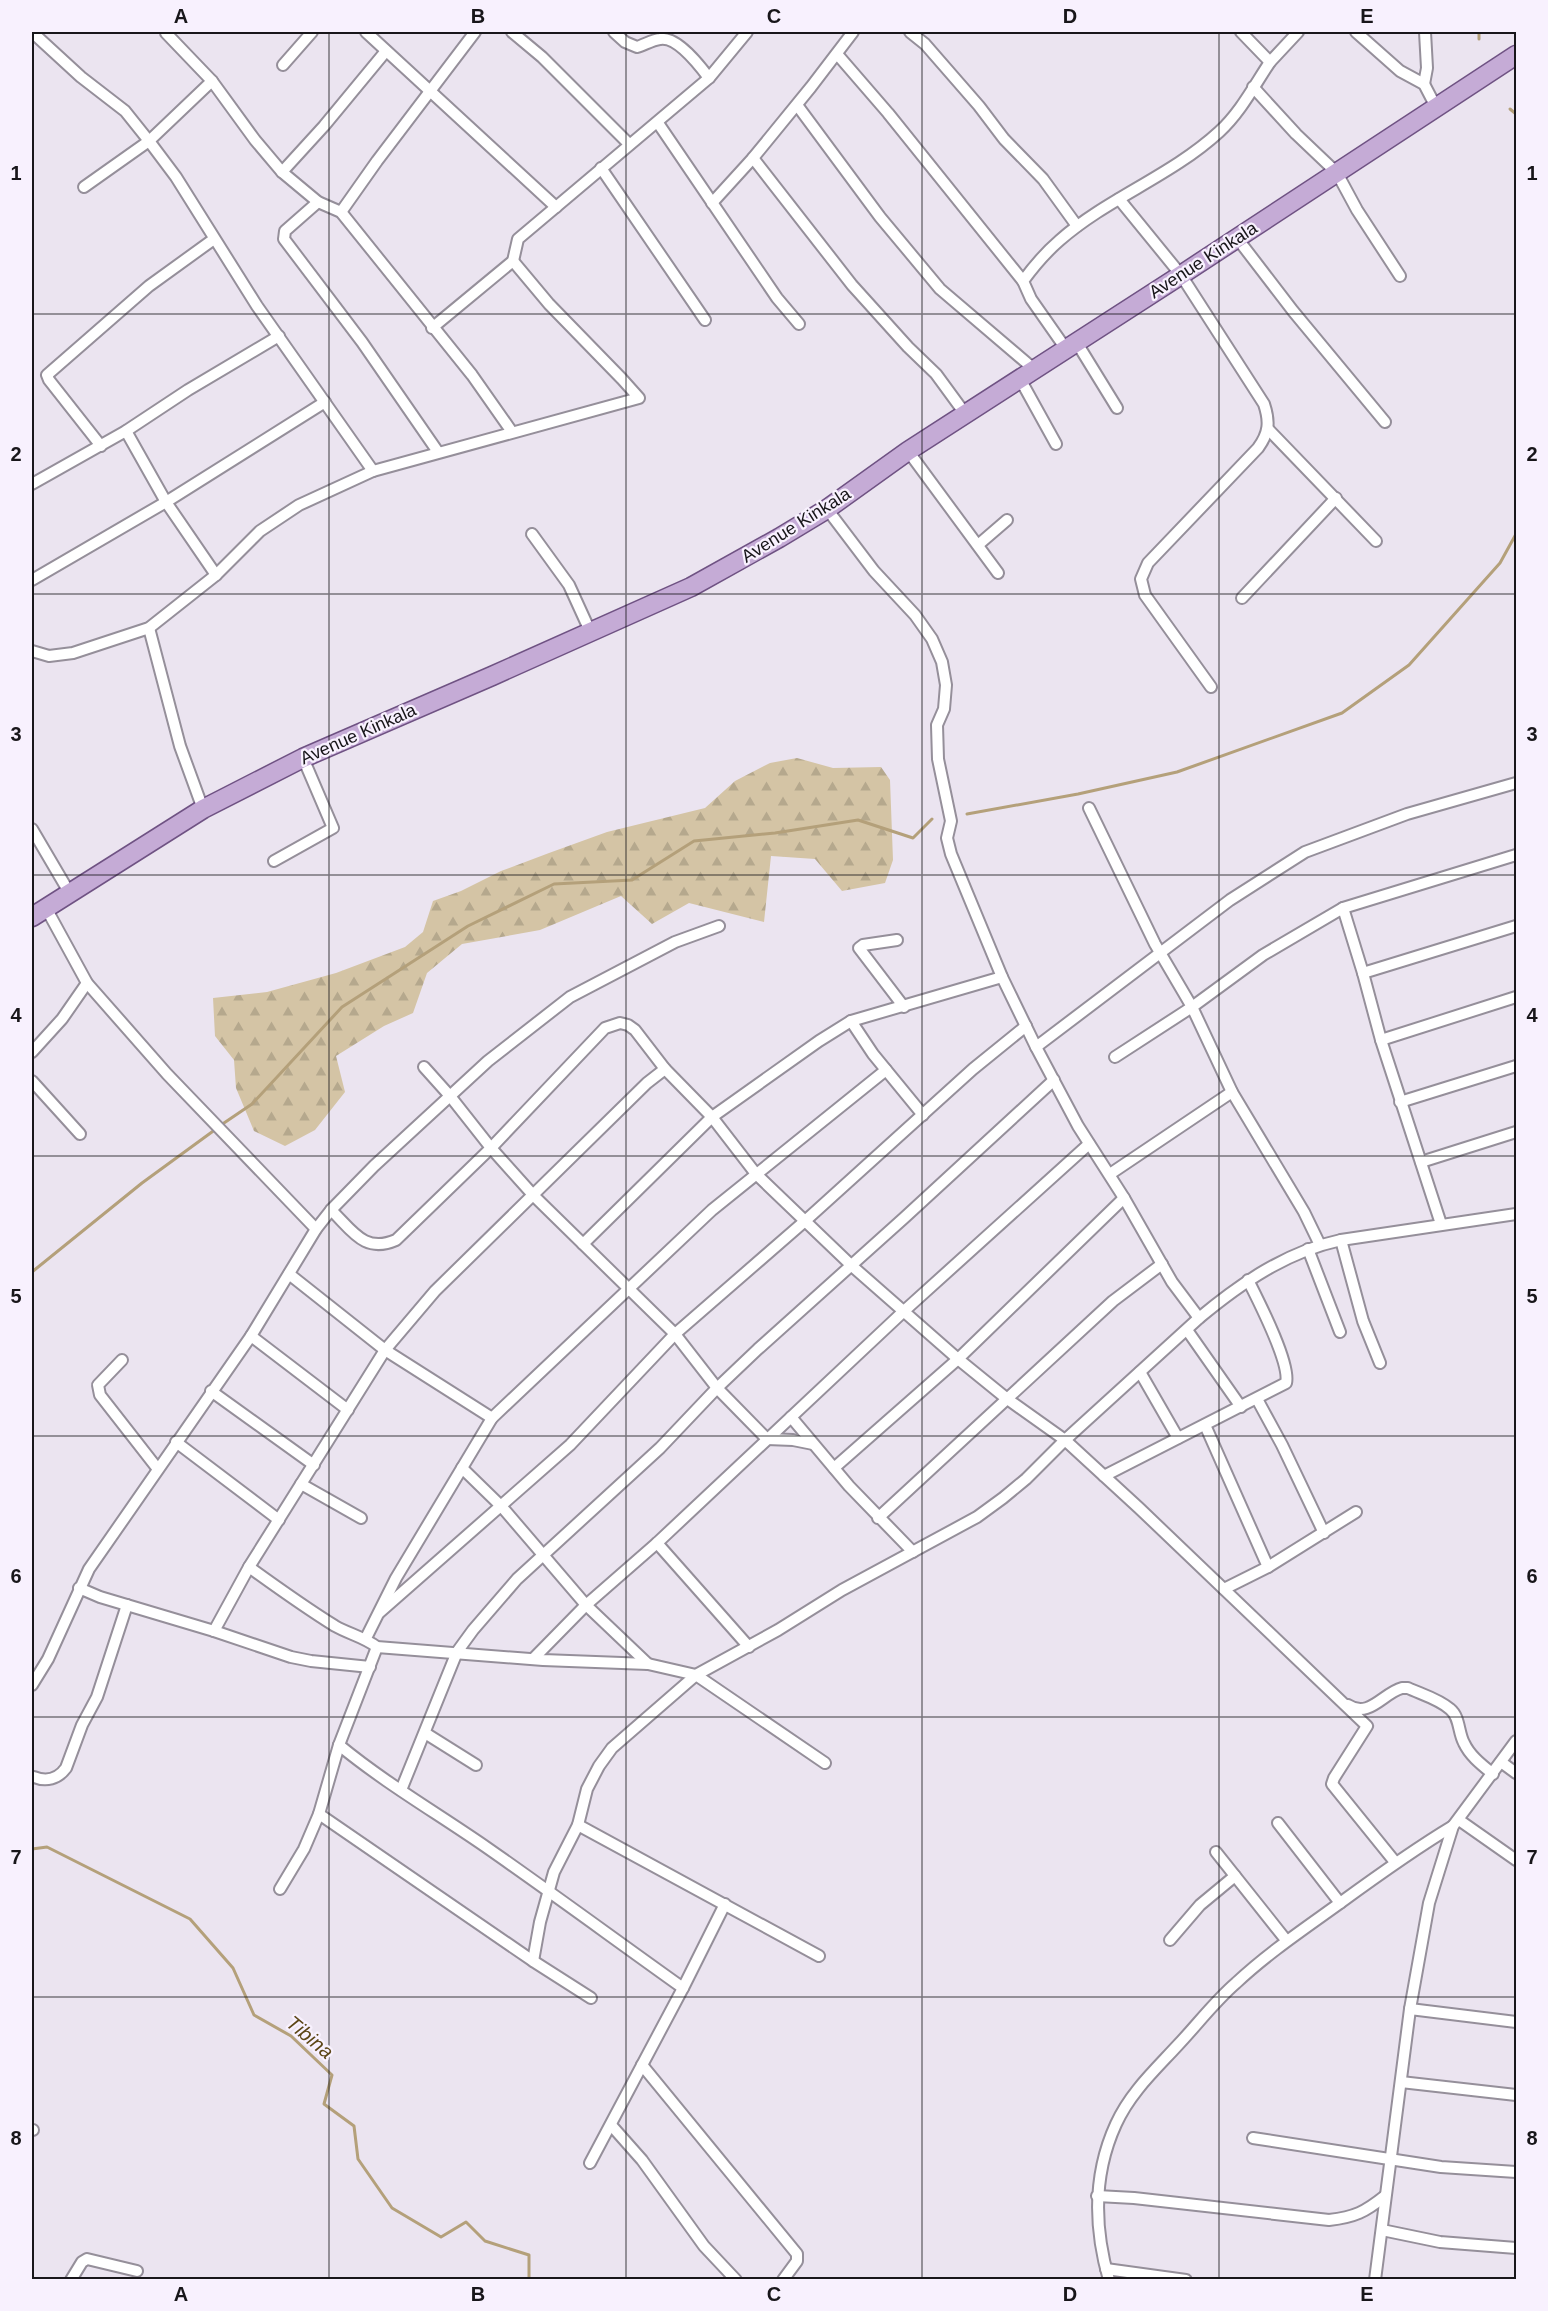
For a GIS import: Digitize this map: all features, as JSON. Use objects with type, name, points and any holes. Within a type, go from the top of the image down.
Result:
[{"type":"main road","name":"Avenue Kinkala","points":[[39,912],[203,809],[303,758],[691,587],[760,549],[826,509],[908,451],[1516,55]]},
{"type":"street","points":[[32,32],[124,111],[149,141],[176,177],[214,239],[373,471]]},
{"type":"street","points":[[283,65],[312,32]]},
{"type":"street","points":[[366,32],[556,207]]},
{"type":"street","points":[[341,212],[475,32]]},
{"type":"street","points":[[512,32],[542,57],[629,144]]},
{"type":"street","points":[[614,32],[625,42],[637,47],[657,39],[666,39],[687,51],[709,78]]},
{"type":"street","points":[[432,328],[513,261],[518,239],[709,78],[747,32]]},
{"type":"street","points":[[712,202],[753,158],[797,105],[853,32]]},
{"type":"street","points":[[910,32],[925,44],[979,106],[1004,139],[1043,179],[1077,226]]},
{"type":"street","points":[[1241,32],[1270,62]]},
{"type":"street","points":[[1023,280],[1043,256],[1077,226],[1192,155],[1221,131],[1236,113],[1270,62],[1298,32]]},
{"type":"street","points":[[1356,32],[1400,71],[1424,84],[1436,106]]},
{"type":"street","points":[[1424,84],[1427,69],[1425,32]]},
{"type":"street","points":[[166,33],[212,81],[255,140],[282,172],[318,202],[341,212],[472,375],[512,432]]},
{"type":"street","points":[[282,172],[324,126],[386,51]]},
{"type":"street","points":[[837,54],[888,113],[1023,280],[1031,299],[1071,346],[1116,408]]},
{"type":"street","points":[[84,187],[149,141],[212,81]]},
{"type":"street","points":[[1254,87],[1296,134],[1336,173],[1400,276]]},
{"type":"street","points":[[797,105],[873,208],[940,289],[1028,374],[1056,444]]},
{"type":"street","points":[[658,123],[777,298],[799,324]]},
{"type":"street","points":[[753,158],[852,285],[901,340],[936,374],[966,415]]},
{"type":"street","points":[[601,168],[705,320]]},
{"type":"street","points":[[1119,199],[1181,275],[1264,404],[1269,419],[1265,439],[1258,448],[1148,563],[1141,579],[1145,594],[1211,687]]},
{"type":"street","points":[[318,202],[285,231],[284,239],[362,342],[438,452]]},
{"type":"street","points":[[1237,238],[1293,311],[1385,422]]},
{"type":"street","points":[[101,446],[47,375],[149,286],[214,239]]},
{"type":"street","points":[[32,651],[49,656],[73,653],[149,628],[216,575],[270,524],[299,505],[373,471],[639,398],[549,304],[513,261]]},
{"type":"street","points":[[32,484],[101,446],[188,390],[279,336]]},
{"type":"street","points":[[32,580],[166,502],[325,402]]},
{"type":"street","points":[[1268,429],[1376,541]]},
{"type":"street","points":[[126,431],[166,502],[216,575]]},
{"type":"street","points":[[908,451],[999,573]]},
{"type":"street","points":[[1242,598],[1336,498]]},
{"type":"street","points":[[826,509],[874,571],[915,615],[932,639],[942,662],[946,685],[944,709],[936,725],[938,759],[951,821],[947,838],[951,854],[1002,977],[1036,1047],[1089,1144],[1110,1174],[1183,1298],[1199,1318]]},
{"type":"street","points":[[978,545],[1007,520]]},
{"type":"street","points":[[532,534],[569,585],[590,631]]},
{"type":"street","points":[[149,628],[180,746],[203,809]]},
{"type":"street","points":[[274,861],[333,828],[303,758]]},
{"type":"street","points":[[1036,1047],[1230,900],[1305,852],[1407,814],[1516,783]]},
{"type":"street","points":[[1089,808],[1160,951],[1192,1007],[1232,1092],[1304,1212],[1320,1245]]},
{"type":"street","points":[[32,829],[69,892]]},
{"type":"street","points":[[1115,1057],[1192,1007],[1263,955],[1343,908],[1516,855]]},
{"type":"street","points":[[1343,908],[1381,1040],[1441,1224]]},
{"type":"street","points":[[39,912],[87,983],[167,1074],[316,1229]]},
{"type":"street","points":[[32,1685],[48,1659],[79,1588],[104,1544],[251,1336],[316,1229],[331,1209],[488,1061],[570,997],[675,942],[718,926]]},
{"type":"street","points":[[1363,973],[1516,926]]},
{"type":"street","points":[[897,940],[863,945],[859,948],[904,1007]]},
{"type":"street","points":[[583,1245],[712,1117],[786,1063],[851,1021],[1002,977]]},
{"type":"street","points":[[32,1052],[62,1019],[87,983]]},
{"type":"street","points":[[1381,1040],[1516,997]]},
{"type":"street","points":[[851,1021],[886,1070],[924,1115]]},
{"type":"street","points":[[331,1209],[362,1240],[371,1245],[383,1246],[396,1240],[491,1148],[605,1028],[612,1024],[628,1025],[635,1030],[665,1069],[712,1117],[756,1174],[852,1266],[958,1359],[1006,1398],[1065,1440],[1366,1726],[1332,1784],[1395,1862]]},
{"type":"street","points":[[380,1612],[570,1445],[675,1334],[805,1221],[973,1069],[1026,1026]]},
{"type":"street","points":[[1401,1102],[1516,1066]]},
{"type":"street","points":[[424,1067],[534,1196],[675,1334],[717,1388],[767,1439],[793,1440],[813,1444]]},
{"type":"street","points":[[214,1631],[249,1567],[385,1350],[435,1291],[640,1090],[665,1069]]},
{"type":"street","points":[[366,1638],[396,1578],[492,1418],[712,1210],[886,1070]]},
{"type":"street","points":[[401,1790],[457,1652],[488,1611],[544,1553],[660,1448],[717,1388],[1054,1080]]},
{"type":"street","points":[[32,1081],[80,1134]]},
{"type":"street","points":[[1110,1174],[1232,1092]]},
{"type":"street","points":[[1421,1162],[1516,1132]]},
{"type":"street","points":[[534,1658],[586,1605],[657,1543],[904,1311],[1089,1144]]},
{"type":"street","points":[[834,1468],[958,1359],[1124,1198]]},
{"type":"street","points":[[533,1961],[540,1922],[554,1872],[578,1825],[587,1789],[599,1766],[612,1748],[696,1675],[749,1647],[842,1590],[977,1517],[1026,1479],[1065,1440],[1199,1318],[1248,1280],[1268,1268],[1320,1245],[1341,1240],[1516,1214]]},
{"type":"street","points":[[1341,1240],[1363,1322],[1380,1362]]},
{"type":"street","points":[[1308,1250],[1340,1332]]},
{"type":"street","points":[[878,1518],[1113,1301],[1162,1264]]},
{"type":"street","points":[[289,1274],[385,1350],[492,1418]]},
{"type":"street","points":[[1104,1476],[1286,1383],[1287,1375],[1273,1334],[1248,1280]]},
{"type":"street","points":[[1188,1330],[1241,1407]]},
{"type":"street","points":[[251,1336],[348,1410]]},
{"type":"street","points":[[122,1360],[98,1385],[98,1390],[157,1468]]},
{"type":"street","points":[[1140,1372],[1178,1438]]},
{"type":"street","points":[[212,1391],[314,1464]]},
{"type":"street","points":[[1257,1399],[1324,1533]]},
{"type":"street","points":[[791,1417],[878,1518],[913,1552]]},
{"type":"street","points":[[1205,1425],[1268,1567]]},
{"type":"street","points":[[176,1442],[279,1520]]},
{"type":"street","points":[[462,1468],[502,1506],[586,1605],[648,1664]]},
{"type":"street","points":[[302,1484],[361,1518]]},
{"type":"street","points":[[1224,1589],[1268,1567],[1356,1512]]},
{"type":"street","points":[[657,1543],[749,1647]]},
{"type":"street","points":[[249,1567],[293,1599],[339,1628],[366,1638],[377,1647],[648,1664],[696,1675],[825,1763]]},
{"type":"street","points":[[79,1588],[100,1598],[214,1631],[291,1658],[370,1666]]},
{"type":"street","points":[[34,1777],[42,1780],[53,1778],[62,1774],[66,1768],[82,1725],[100,1687],[127,1605]]},
{"type":"street","points":[[280,1889],[304,1849],[319,1814],[339,1745],[377,1647]]},
{"type":"street","points":[[1340,1701],[1352,1708],[1362,1710],[1402,1688],[1408,1688],[1438,1702],[1455,1714],[1463,1742],[1470,1753],[1492,1774]]},
{"type":"street","points":[[425,1733],[476,1765]]},
{"type":"street","points":[[1375,2280],[1410,2009],[1429,1903],[1456,1823],[1516,1741]]},
{"type":"street","points":[[339,1745],[370,1770],[532,1879],[683,1988]]},
{"type":"street","points":[[1501,1762],[1516,1773]]},
{"type":"street","points":[[319,1814],[533,1961],[591,1998]]},
{"type":"street","points":[[1278,1823],[1340,1903]]},
{"type":"street","points":[[1186,2280],[1108,2274],[1098,2225],[1097,2196],[1109,2142],[1129,2100],[1149,2073],[1176,2048],[1218,2000],[1286,1940],[1395,1862],[1456,1823]]},
{"type":"street","points":[[1456,1823],[1516,1860]]},
{"type":"street","points":[[578,1825],[819,1956]]},
{"type":"street","points":[[1216,1852],[1286,1940]]},
{"type":"street","points":[[1170,1940],[1200,1905],[1235,1876]]},
{"type":"street","points":[[590,2163],[725,1904]]},
{"type":"street","points":[[1410,2009],[1516,2022]]},
{"type":"street","points":[[642,2065],[797,2254],[797,2261],[783,2280]]},
{"type":"street","points":[[1401,2082],[1516,2095]]},
{"type":"street","points":[[611,2125],[642,2160],[704,2246],[736,2280]]},
{"type":"street","points":[[1253,2138],[1441,2167],[1516,2172]]},
{"type":"street","points":[[1097,2196],[1134,2198],[1329,2220],[1351,2217],[1366,2211],[1385,2196]]},
{"type":"street","points":[[1382,2230],[1440,2242],[1516,2248]]},
{"type":"street","points":[[71,2280],[82,2262],[87,2259],[137,2271]]},
{"type":"green space","points":[[797,758],[833,768],[881,767],[890,780],[893,860],[885,883],[842,891],[815,859],[771,856],[764,922],[689,903],[652,924],[621,896],[540,930],[462,944],[427,973],[413,1013],[384,1026],[336,1056],[345,1092],[315,1130],[285,1146],[254,1131],[236,1088],[234,1060],[215,1036],[213,998],[267,992],[336,973],[405,947],[423,932],[433,901],[461,891],[501,871],[607,832],[705,808],[735,781],[770,763]]},
{"type":"waterway","points":[[1479,32],[1479,39]]},
{"type":"waterway","points":[[1510,109],[1516,114]]},
{"type":"waterway","points":[[967,814],[1078,794],[1177,772],[1342,713],[1409,665],[1500,563],[1516,534]]},
{"type":"waterway","points":[[221,1125],[252,1104],[342,1007],[468,926],[554,884],[632,880],[694,841],[775,833],[858,820],[913,838],[932,819]]},
{"type":"waterway","points":[[32,1272],[142,1183],[216,1129]]},
{"type":"waterway","name":"Tibina","points":[[32,1849],[47,1847],[190,1919],[233,1968],[254,2015],[291,2036],[332,2075],[324,2104],[354,2126],[358,2159],[392,2208],[441,2237],[466,2222],[485,2241],[529,2255],[529,2280]]}]
